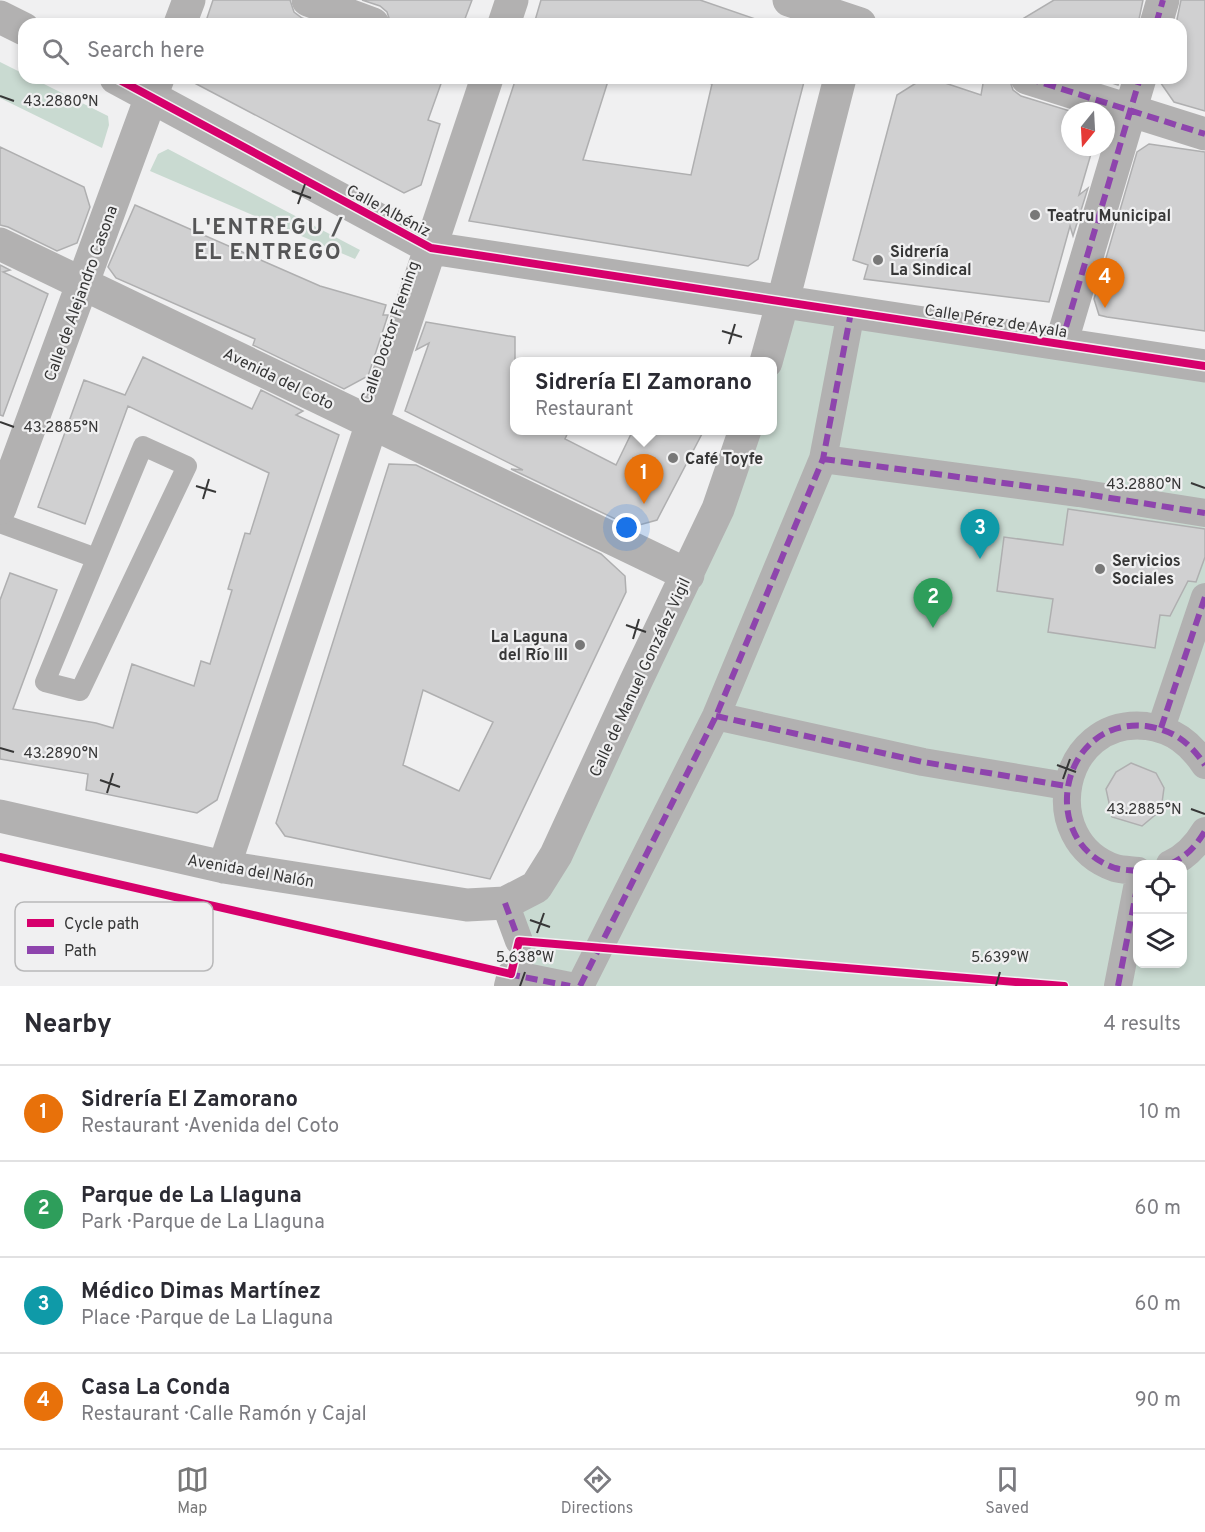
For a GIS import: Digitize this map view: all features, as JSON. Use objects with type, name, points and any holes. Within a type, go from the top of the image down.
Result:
[{"type":"street","points":[[182,18],[189,0]]},
{"type":"street","points":[[308,0],[357,18]]},
{"type":"street","points":[[506,18],[512,0]]},
{"type":"street","points":[[789,0],[856,18]]},
{"type":"street","points":[[1157,18],[1163,0]]},
{"type":"street","points":[[0,16],[18,26]]},
{"type":"street","name":"Calle Doctor Fleming","points":[[224,867],[485,84]]},
{"type":"street","points":[[767,357],[838,84]]},
{"type":"street","points":[[1046,84],[1205,134]]},
{"type":"street","points":[[1061,344],[1138,84]]},
{"type":"street","name":"Calle Albéniz","points":[[154,87],[431,248],[783,301]]},
{"type":"street","name":"Calle de Alejandro Casona","points":[[0,508],[154,87]]},
{"type":"street","name":"Avenida del Coto","points":[[0,244],[688,575]]},
{"type":"street","name":"Calle Pérez de Ayala","points":[[783,301],[1205,366]]},
{"type":"street","points":[[580,986],[716,716],[823,459],[851,312]]},
{"type":"street","name":"Calle de Manuel González Vigil","points":[[505,903],[536,887],[556,855],[718,509],[743,435]]},
{"type":"street","points":[[823,459],[1079,493],[1205,513]]},
{"type":"street","points":[[1161,728],[1205,597]]},
{"type":"street","points":[[716,716],[923,762],[1066,786]]},
{"type":"street","points":[[1133,870],[1114,867],[1092,855],[1076,835],[1067,812],[1066,786],[1075,763],[1090,743],[1111,730],[1136,725],[1161,728],[1178,736],[1194,749],[1205,765]]},
{"type":"street","name":"Avenida del Nalón","points":[[0,816],[224,867],[467,905],[505,903]]},
{"type":"street","points":[[1181,860],[1196,845],[1205,831]]},
{"type":"street","points":[[505,903],[519,941]]},
{"type":"street","points":[[1118,986],[1133,905]]},
{"type":"street","points":[[509,980],[570,986]]},
{"type":"lane","points":[[143,446],[187,466],[80,691],[45,682],[49,672],[96,558],[143,446]]},
{"type":"lane","points":[[0,523],[96,558]]},
{"type":"shaded area","points":[[0,62],[18,71],[18,84],[44,84],[108,116],[109,125],[102,148],[0,98]]},
{"type":"shaded area","points":[[168,149],[360,250],[355,259],[150,171],[158,154]]},
{"type":"shaded area","points":[[783,301],[1205,366],[1205,986],[570,986],[511,974],[519,941],[505,903],[536,887],[743,435],[777,435],[777,357],[774,357]]},
{"type":"building","points":[[213,0],[290,0],[294,12],[302,18],[207,18]]},
{"type":"building","points":[[362,0],[472,0],[465,18],[389,18],[387,12],[380,6]]},
{"type":"building","points":[[541,0],[700,0],[752,18],[536,18]]},
{"type":"building","points":[[1054,0],[1143,0],[1139,18],[1024,18]]},
{"type":"building","points":[[1181,0],[1205,0],[1205,111],[1174,102],[1161,84],[1187,84],[1187,18],[1177,18]]},
{"type":"building","points":[[196,84],[441,84],[428,120],[440,124],[421,185],[404,193]]},
{"type":"building","points":[[514,84],[607,84],[583,160],[691,175],[712,84],[803,84],[758,259],[748,266],[469,221]]},
{"type":"building","points":[[914,84],[948,84],[981,95],[983,84],[1011,84],[1013,90],[1021,96],[1061,108],[1061,156],[1090,156],[1079,195],[1088,188],[1073,236],[1070,226],[1049,302],[864,279],[868,265],[853,260],[897,95]]},
{"type":"building","points":[[1149,144],[1205,152],[1205,331],[1099,315],[1094,299],[1137,152]]},
{"type":"building","points":[[0,147],[84,187],[90,207],[77,243],[57,251],[0,225]]},
{"type":"building","points":[[135,205],[320,286],[386,305],[383,315],[388,315],[368,376],[344,389],[253,345],[255,339],[116,278],[108,267]]},
{"type":"building","points":[[0,265],[10,270],[3,272],[48,294],[3,416],[0,415]]},
{"type":"building","points":[[426,322],[515,337],[515,357],[510,357],[510,435],[567,435],[565,439],[616,465],[631,435],[701,435],[657,520],[632,527],[511,469],[523,470],[405,411],[429,343],[416,350]]},
{"type":"building","points":[[143,357],[252,409],[261,390],[303,411],[296,415],[339,435],[217,800],[197,813],[86,790],[88,774],[0,759],[0,600],[10,573],[57,590],[13,709],[113,728],[132,664],[194,686],[201,661],[210,664],[232,590],[228,589],[245,533],[250,534],[269,473],[128,406],[85,524],[38,507],[84,380],[125,395]]},
{"type":"building","points":[[389,464],[416,465],[601,554],[625,576],[626,592],[490,879],[285,836],[276,823]],"holes":[[[423,690],[493,722],[459,791],[403,765]]]},
{"type":"building","name":"Servicios Sociales","points":[[1068,509],[1205,529],[1205,557],[1196,582],[1188,581],[1170,616],[1160,615],[1155,648],[1048,632],[1053,599],[997,591],[1004,537],[1063,545]]},
{"type":"building","points":[[1131,763],[1156,773],[1164,788],[1161,810],[1142,826],[1112,817],[1106,789],[1116,772]]},
{"type":"marked path","points":[[1158,18],[1163,0]]},
{"type":"marked path","points":[[1046,84],[1205,134]]},
{"type":"marked path","points":[[1061,344],[1138,84]]},
{"type":"marked path","points":[[580,986],[716,716],[823,459],[851,312]]},
{"type":"marked path","points":[[823,459],[1079,493],[1205,513]]},
{"type":"marked path","points":[[1161,728],[1205,597]]},
{"type":"marked path","points":[[716,716],[923,762],[1066,786]]},
{"type":"marked path","points":[[1133,871],[1115,868],[1090,854],[1074,833],[1067,809],[1069,783],[1078,760],[1094,741],[1117,728],[1146,726],[1173,734],[1187,744],[1205,765]]},
{"type":"marked path","points":[[1177,860],[1198,842],[1205,831]]},
{"type":"marked path","points":[[505,903],[519,941],[518,945]]},
{"type":"marked path","points":[[1118,986],[1133,909]]},
{"type":"marked path","points":[[508,974],[570,986]]},
{"type":"cycle path","points":[[127,84],[431,248],[1205,366]]},
{"type":"cycle path","points":[[0,857],[197,902]]},
{"type":"cycle path","points":[[213,906],[511,974],[519,941],[1064,986]]},
{"type":"place","name":"Teatru Municipal","points":[[1035,215]]},
{"type":"place","name":"Sidrería La Sindical","points":[[878,260]]},
{"type":"place","name":"Casa La Conda","points":[[1105,308]]},
{"type":"place","name":"Café Toyfe","points":[[673,458]]},
{"type":"place","name":"Sidrería El Zamorano","points":[[644,504]]},
{"type":"place","name":"Médico Dimas Martínez","points":[[980,559]]},
{"type":"place","name":"Servicios Sociales","points":[[1100,569]]},
{"type":"place","name":"Parque de La Llaguna","points":[[933,628]]},
{"type":"place","name":"La Laguna del Río III","points":[[580,645]]},
{"type":"district","name":"L'ENTREGU / EL ENTREGO","points":[[268,238]]}]
